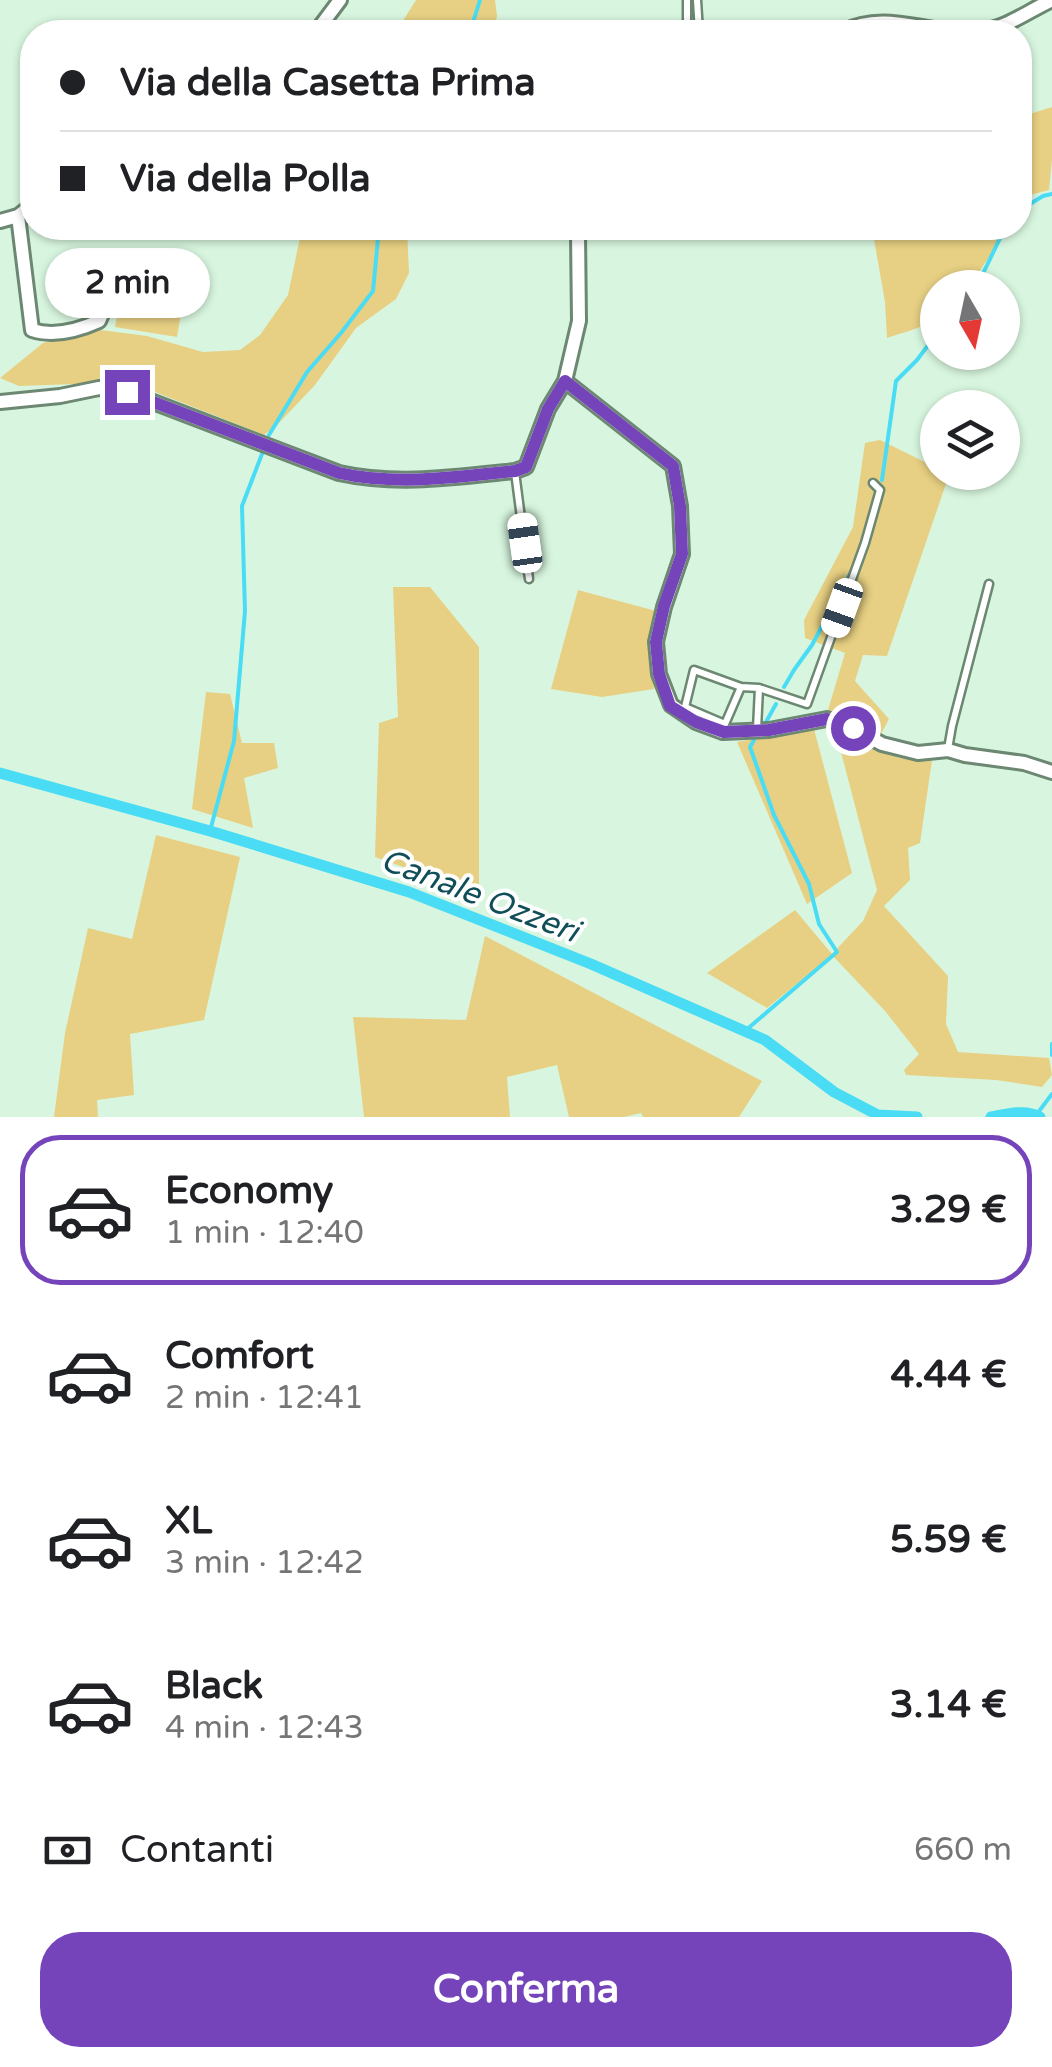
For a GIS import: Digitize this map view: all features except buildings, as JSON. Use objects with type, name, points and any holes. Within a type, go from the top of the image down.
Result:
[{"type":"street","points":[[1028,6],[1052,0]]},
{"type":"street","points":[[0,221],[18,216],[20,232]]},
{"type":"street","points":[[21,240],[32,330],[46,334],[88,326],[99,321],[106,304]]},
{"type":"street","points":[[0,402],[100,388],[127,392],[339,473],[368,479],[414,481],[515,471],[526,467],[548,409],[565,381],[578,322],[578,240]]},
{"type":"street","points":[[565,381],[673,466],[682,554],[656,642],[659,674],[670,706],[696,722],[724,732],[757,731],[827,719],[882,744],[918,754],[948,750],[1052,772]]},
{"type":"lane","points":[[515,471],[530,579]]},
{"type":"lane","points":[[741,687],[725,724],[685,708],[694,670],[807,704],[866,543],[880,490],[872,483]]},
{"type":"lane","points":[[948,750],[989,584]]},
{"type":"lane","points":[[757,731],[759,688]]},
{"type":"shaded area","points":[[416,0],[495,0],[496,20],[404,20]]},
{"type":"shaded area","points":[[1052,107],[1049,190],[1032,194],[1032,113]]},
{"type":"shaded area","points":[[299,240],[408,240],[409,273],[396,299],[356,328],[315,385],[264,435],[130,382],[19,386],[0,378],[43,343],[93,329],[147,336],[203,352],[240,350],[260,335],[288,295]]},
{"type":"shaded area","points":[[874,240],[1001,240],[980,270],[920,270],[920,327],[887,338]]},
{"type":"shaded area","points":[[127,257],[189,267],[177,337],[115,327]]},
{"type":"shaded area","points":[[880,440],[920,460],[920,490],[944,490],[887,656],[863,655],[855,681],[889,719],[881,734],[828,710],[845,653],[805,638],[804,620],[853,527],[865,443]]},
{"type":"shaded area","points":[[393,587],[430,587],[479,647],[479,894],[375,857],[379,723],[398,717]]},
{"type":"shaded area","points":[[578,590],[656,611],[649,654],[654,689],[602,697],[551,689]]},
{"type":"shaded area","points":[[206,692],[230,694],[242,743],[274,743],[278,768],[244,778],[253,828],[192,809]]},
{"type":"shaded area","points":[[814,729],[852,873],[807,904],[737,742]]},
{"type":"shaded area","points":[[835,729],[899,758],[932,760],[920,843],[908,848],[910,880],[884,906],[948,976],[946,1024],[958,1052],[1049,1058],[1052,1075],[1042,1087],[906,1075],[904,1070],[919,1054],[832,955],[767,1008],[707,973],[795,910],[832,954],[863,921],[877,890]]},
{"type":"shaded area","points":[[156,835],[240,857],[204,1020],[130,1034],[134,1095],[97,1100],[98,1117],[54,1117],[65,1033],[88,928],[132,939]]},
{"type":"shaded area","points":[[485,936],[762,1081],[739,1117],[643,1117],[641,1113],[624,1117],[569,1117],[557,1065],[507,1077],[510,1117],[364,1117],[353,1017],[466,1020]]},
{"type":"waterway","points":[[474,20],[480,0]]},
{"type":"waterway","points":[[1032,203],[1052,194]]},
{"type":"waterway","points":[[269,435],[307,372],[373,291],[378,240]]},
{"type":"waterway","points":[[985,270],[999,240]]},
{"type":"waterway","points":[[882,480],[896,381],[920,356]]},
{"type":"waterway","points":[[210,831],[234,741],[245,611],[242,506],[262,454]]},
{"type":"waterway","points":[[784,687],[812,645],[852,570]]},
{"type":"waterway","points":[[766,722],[776,704]]},
{"type":"waterway","points":[[745,1031],[837,952],[819,924],[809,884],[774,815],[750,747],[754,740]]},
{"type":"waterway","name":"Canale Ozzeri","points":[[0,773],[409,892],[591,964],[765,1040],[834,1092],[878,1115],[917,1117]]},
{"type":"waterway","points":[[1052,1044],[1052,1055]]},
{"type":"waterway","points":[[1037,1114],[1052,1094]]},
{"type":"waterway","name":"Canale Ozzeri","points":[[991,1117],[1022,1113],[1040,1117]]},
{"type":"route","points":[[127,392],[339,473],[414,481],[526,467],[548,409],[565,381],[673,466],[682,554],[656,642],[659,674],[670,706],[696,722],[724,732],[769,730],[827,719],[853,728]]}]
